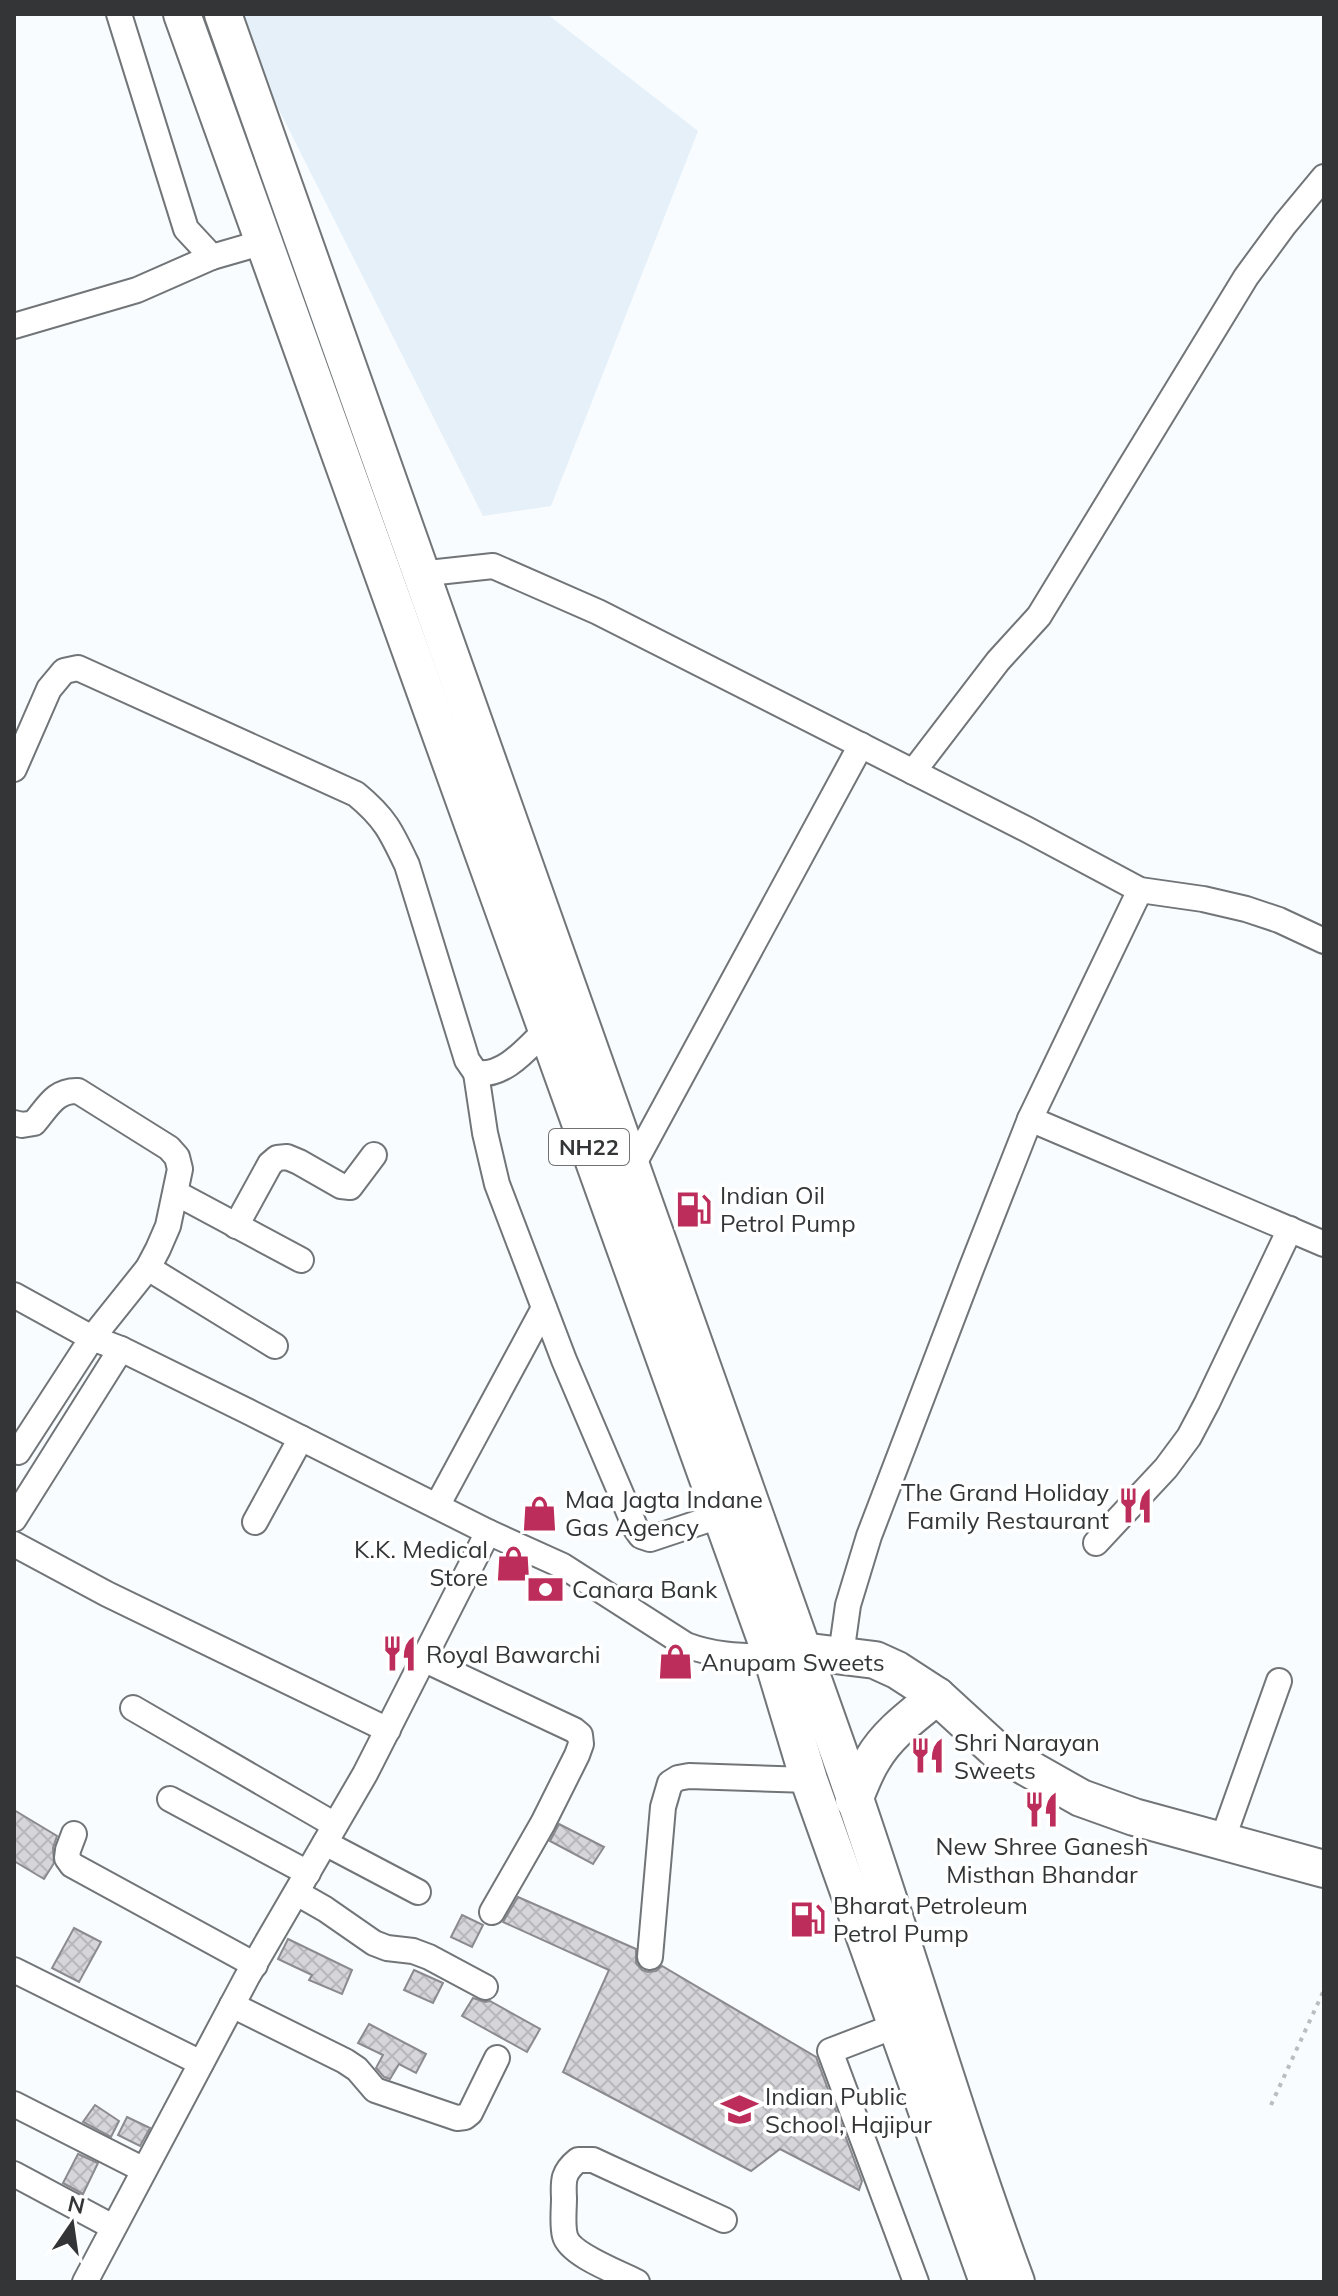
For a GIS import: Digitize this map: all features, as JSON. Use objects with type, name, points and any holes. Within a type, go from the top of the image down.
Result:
[{"type":"highway","name":"NH22","points":[[182,14],[722,1515],[854,1800],[1016,2282]]},
{"type":"highway","name":"NH22","points":[[223,14],[631,1169],[787,1654],[809,1780],[988,2282]]},
{"type":"highway","points":[[787,1654],[841,1655],[875,1660],[937,1696],[996,1750],[1081,1798],[1134,1817],[1324,1869]]},
{"type":"highway","points":[[854,1800],[872,1760],[883,1744],[937,1696]]},
{"type":"street","points":[[119,14],[186,229],[212,257]]},
{"type":"street","points":[[913,772],[998,661],[1039,616],[1246,277],[1324,177]]},
{"type":"street","points":[[14,326],[137,290],[212,257],[264,242]]},
{"type":"street","points":[[419,574],[493,566],[598,612],[1140,890],[1246,909],[1324,941]]},
{"type":"street","points":[[14,769],[49,689],[64,671],[78,668],[356,794],[380,814],[407,865],[467,1060],[476,1073],[497,1184],[544,1308],[630,1516],[641,1536],[650,1539],[722,1515]]},
{"type":"street","points":[[631,1169],[861,745]]},
{"type":"street","points":[[841,1655],[848,1605],[869,1536],[1030,1119],[1140,890]]},
{"type":"street","points":[[476,1073],[488,1074],[504,1068],[547,1029]]},
{"type":"street","points":[[14,1123],[34,1123],[54,1097],[67,1090],[78,1091],[169,1148],[177,1157],[180,1169],[168,1226],[148,1268],[92,1338],[18,1452]]},
{"type":"street","points":[[1030,1119],[1324,1244]]},
{"type":"street","points":[[236,1226],[270,1164],[277,1158],[287,1157],[341,1186],[350,1187],[374,1155]]},
{"type":"street","points":[[176,1193],[301,1260]]},
{"type":"street","points":[[1096,1543],[1166,1468],[1189,1437],[1290,1229]]},
{"type":"street","points":[[148,1268],[275,1346]]},
{"type":"street","points":[[14,1295],[92,1338],[121,1349],[488,1532],[581,1575],[686,1645],[704,1652],[726,1655],[787,1654]]},
{"type":"street","points":[[437,1506],[544,1308]]},
{"type":"street","points":[[14,1519],[121,1349]]},
{"type":"street","points":[[255,1522],[301,1438]]},
{"type":"street","points":[[94,2279],[113,2227],[232,2005],[388,1730],[488,1532]]},
{"type":"street","points":[[14,1544],[107,1594],[388,1730]]},
{"type":"street","points":[[423,1659],[580,1735],[577,1755],[520,1866],[492,1912]]},
{"type":"street","points":[[1222,1841],[1279,1681]]},
{"type":"street","points":[[133,1708],[418,1892]]},
{"type":"street","points":[[650,1957],[663,1807],[670,1783],[689,1776],[809,1780]]},
{"type":"street","points":[[170,1799],[302,1883],[336,1915],[374,1943],[429,1957],[485,1987]]},
{"type":"street","points":[[74,1834],[67,1858],[72,1865],[255,1965]]},
{"type":"street","points":[[14,1970],[201,2063]]},
{"type":"street","points":[[232,2005],[345,2061],[357,2069],[375,2090],[457,2118],[470,2113],[497,2058]]},
{"type":"street","points":[[895,2026],[830,2051],[916,2282]]},
{"type":"street","points":[[14,2104],[144,2170]]},
{"type":"street","points":[[637,2282],[587,2257],[574,2249],[565,2238],[563,2184],[567,2169],[578,2160],[593,2160],[724,2220]]},
{"type":"street","points":[[14,2174],[113,2227]]},
{"type":"path","points":[[1271,2105],[1324,1990]]},
{"type":"shaded area","points":[[231,14],[547,14],[698,131],[551,506],[483,516]]},
{"type":"building","points":[[14,1810],[57,1836],[53,1848],[54,1863],[44,1879],[14,1861]]},
{"type":"building","points":[[559,1824],[604,1847],[593,1864],[550,1841]]},
{"type":"building","name":"Indian Public School, Hajipur","points":[[518,1897],[636,1949],[636,1963],[642,1970],[656,1971],[662,1966],[816,2057],[862,2181],[859,2190],[780,2149],[751,2171],[563,2072],[609,1970],[503,1922]]},
{"type":"building","points":[[462,1915],[483,1925],[472,1947],[451,1937]]},
{"type":"building","points":[[74,1928],[101,1942],[79,1982],[52,1968]]},
{"type":"building","points":[[288,1939],[352,1970],[342,1994],[309,1980],[312,1975],[278,1959]]},
{"type":"building","points":[[414,1970],[443,1983],[433,2003],[404,1990]]},
{"type":"building","points":[[473,1998],[490,2001],[540,2029],[527,2052],[462,2016]]},
{"type":"building","points":[[369,2024],[426,2054],[416,2073],[399,2064],[390,2079],[384,2077],[376,2068],[383,2055],[358,2043]]},
{"type":"building","points":[[95,2105],[119,2121],[111,2137],[83,2122]]},
{"type":"building","points":[[127,2117],[150,2128],[140,2146],[118,2135]]},
{"type":"building","points":[[78,2154],[98,2163],[83,2194],[63,2183]]},
{"type":"place","name":"Indian Oil Petrol Pump","points":[[694,1209]]},
{"type":"place","name":"The Grand Holiday Family Restaurant","points":[[1135,1506]]},
{"type":"place","name":"Maa Jagta Indane Gas Agency","points":[[539,1513]]},
{"type":"place","name":"K.K. Medical Store","points":[[514,1563]]},
{"type":"place","name":"Canara Bank","points":[[546,1589]]},
{"type":"place","name":"Royal Bawarchi","points":[[400,1654]]},
{"type":"place","name":"Anupam Sweets","points":[[675,1662]]},
{"type":"place","name":"Shri Narayan Sweets","points":[[928,1756]]},
{"type":"place","name":"New Shree Ganesh Misthan Bhandar","points":[[1042,1809]]},
{"type":"place","name":"Bharat Petroleum Petrol Pump","points":[[807,1919]]},
{"type":"place","name":"Indian Public School, Hajipur","points":[[739,2110]]}]
